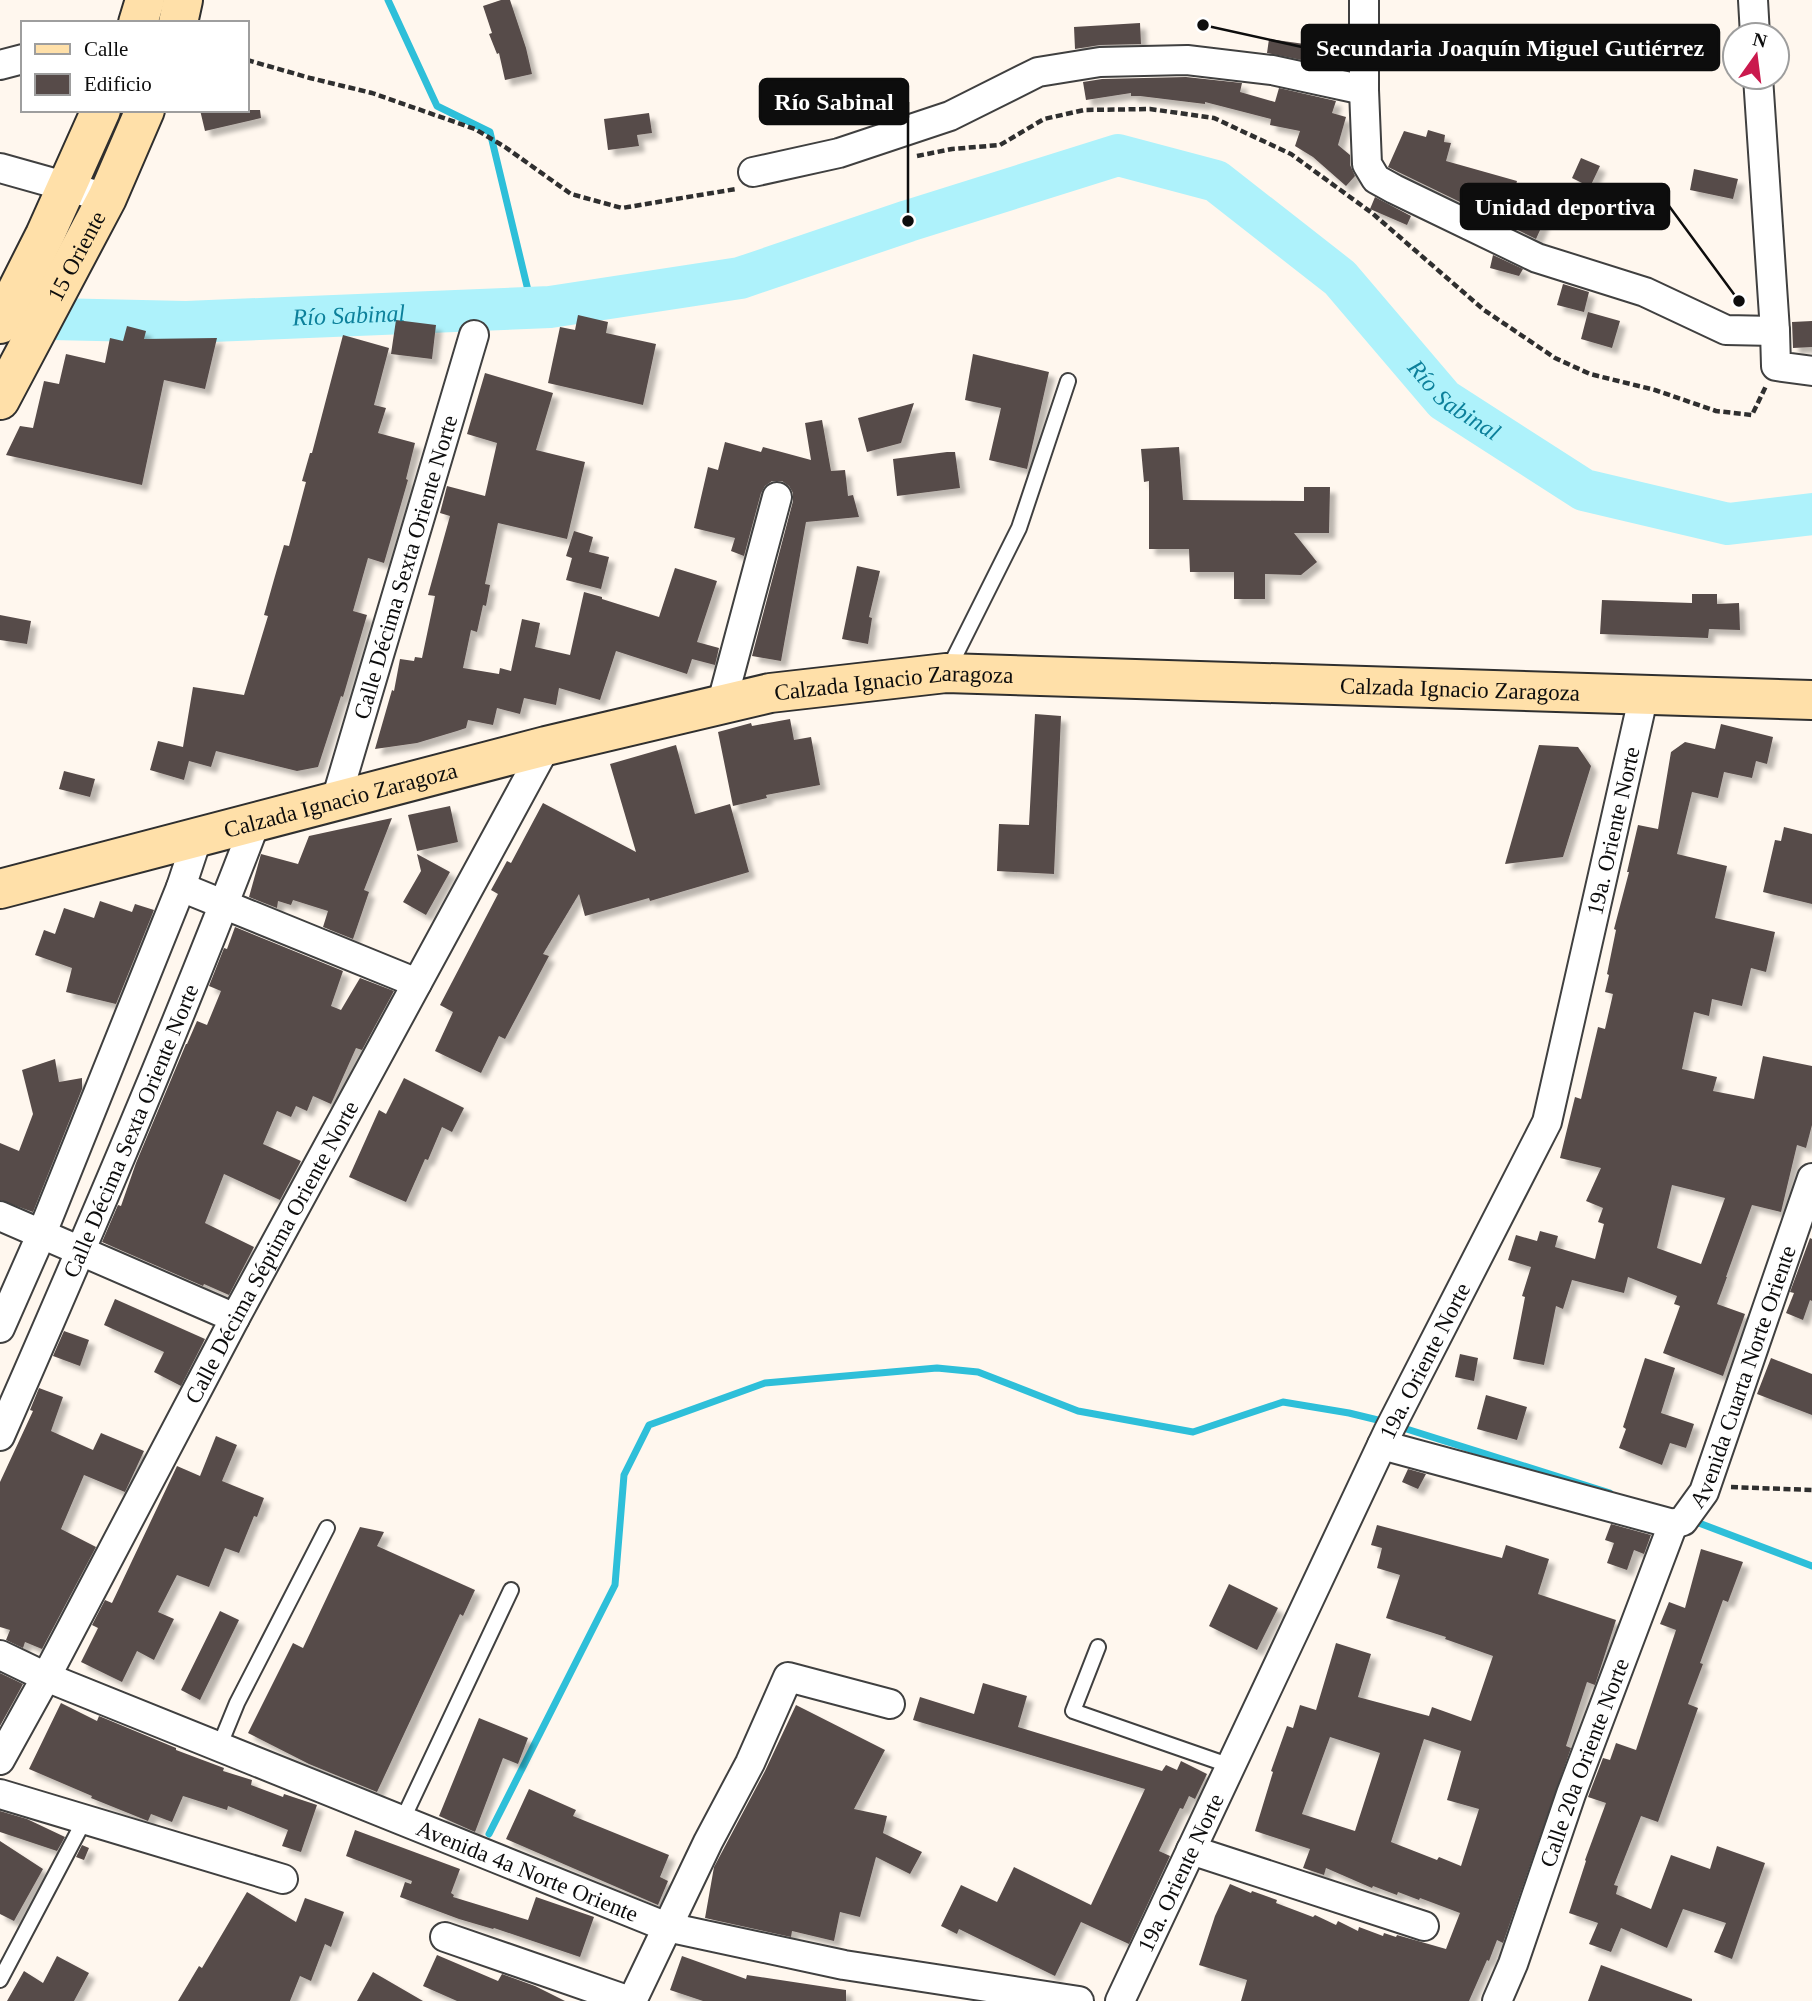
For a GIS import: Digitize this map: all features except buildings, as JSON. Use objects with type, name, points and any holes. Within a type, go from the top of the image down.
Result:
[{"type":"street","points":[[139,21],[145,0]]},
{"type":"street","points":[[178,21],[183,0]]},
{"type":"street","points":[[1364,0],[1367,164],[1376,178],[1538,258],[1645,292],[1726,330],[1775,331]]},
{"type":"street","points":[[1753,0],[1754,21]]},
{"type":"street","points":[[0,65],[21,60]]},
{"type":"street","points":[[748,180],[950,116],[1038,72],[1100,62],[1187,60],[1272,71],[1364,90]]},
{"type":"street","points":[[1759,91],[1776,366],[1812,371]]},
{"type":"street","name":"15 Oriente","points":[[0,324],[45,235],[100,112]]},
{"type":"street","name":"15 Oriente","points":[[0,400],[107,198],[144,112]]},
{"type":"street","points":[[0,168],[107,198]]},
{"type":"street","name":"Calle Décima Sexta Oriente Norte","points":[[336,800],[474,335]]},
{"type":"street","points":[[721,706],[777,497]]},
{"type":"street","name":"Calzada Ignacio Zaragoza","points":[[0,889],[546,746],[769,693],[946,673],[1812,699]]},
{"type":"street","name":"19a. Oriente Norte","points":[[1120,2001],[1385,1439],[1546,1122],[1644,694]]},
{"type":"street","name":"Calle Décima Séptima Oriente Norte","points":[[0,1760],[47,1677],[235,1318],[546,746]]},
{"type":"street","name":"Calle Décima Sexta Oriente Norte","points":[[0,1436],[82,1250],[256,821]]},
{"type":"street","name":"Calle Décima Sexta Oriente Norte","points":[[0,1328],[42,1233],[181,887],[198,836]]},
{"type":"street","points":[[181,887],[417,983]]},
{"type":"street","name":"Avenida Cuarta Norte Oriente","points":[[1678,1523],[1705,1489],[1812,1178]]},
{"type":"street","points":[[0,1216],[235,1318]]},
{"type":"street","points":[[1385,1439],[1678,1523]]},
{"type":"street","name":"Calle 20a Oriente Norte","points":[[1497,2001],[1513,1964],[1571,1794],[1678,1523]]},
{"type":"street","name":"Avenida 4a Norte Oriente","points":[[0,1655],[47,1677],[667,1927],[844,1965],[1079,2001]]},
{"type":"street","points":[[444,1937],[631,2001],[708,1842],[750,1763],[788,1677],[890,1703]]},
{"type":"street","points":[[0,1794],[283,1879]]},
{"type":"street","points":[[1191,1850],[1424,1926]]},
{"type":"lane","points":[[946,673],[1019,528],[1068,381]]},
{"type":"lane","points":[[219,1747],[237,1703],[327,1528]]},
{"type":"lane","points":[[402,1821],[511,1590]]},
{"type":"lane","points":[[1098,1647],[1073,1711],[1231,1766]]},
{"type":"lane","points":[[0,1980],[85,1819]]},
{"type":"path","points":[[248,60],[373,93],[475,130],[505,147],[571,194],[622,208],[748,180]]},
{"type":"path","points":[[913,157],[952,149],[1000,145],[1044,119],[1084,110],[1150,109],[1214,118],[1291,154],[1372,213],[1484,310],[1537,347],[1578,369],[1655,390],[1716,411],[1752,415],[1776,366]]},
{"type":"path","points":[[1705,1489],[1812,1490]]},
{"type":"waterway","points":[[388,0],[437,106],[490,132],[532,307]]},
{"type":"waterway","name":"Río Sabinal","points":[[8,318],[186,322],[550,307],[740,278],[908,221],[1118,155],[1216,181],[1340,278],[1444,400],[1584,490],[1728,524],[1812,514]]},
{"type":"waterway","points":[[489,1834],[615,1585],[624,1475],[649,1425],[765,1383],[937,1368],[978,1372],[1078,1411],[1193,1432],[1283,1402],[1386,1422]]},
{"type":"waterway","points":[[1397,1426],[1610,1493]]},
{"type":"waterway","points":[[1691,1520],[1812,1566]]},
{"type":"place","name":"Secundaria Joaquín Miguel Gutiérrez","points":[[1203,25]]},
{"type":"place","name":"Río Sabinal","points":[[908,221]]},
{"type":"place","name":"Unidad deportiva","points":[[1739,301]]}]
